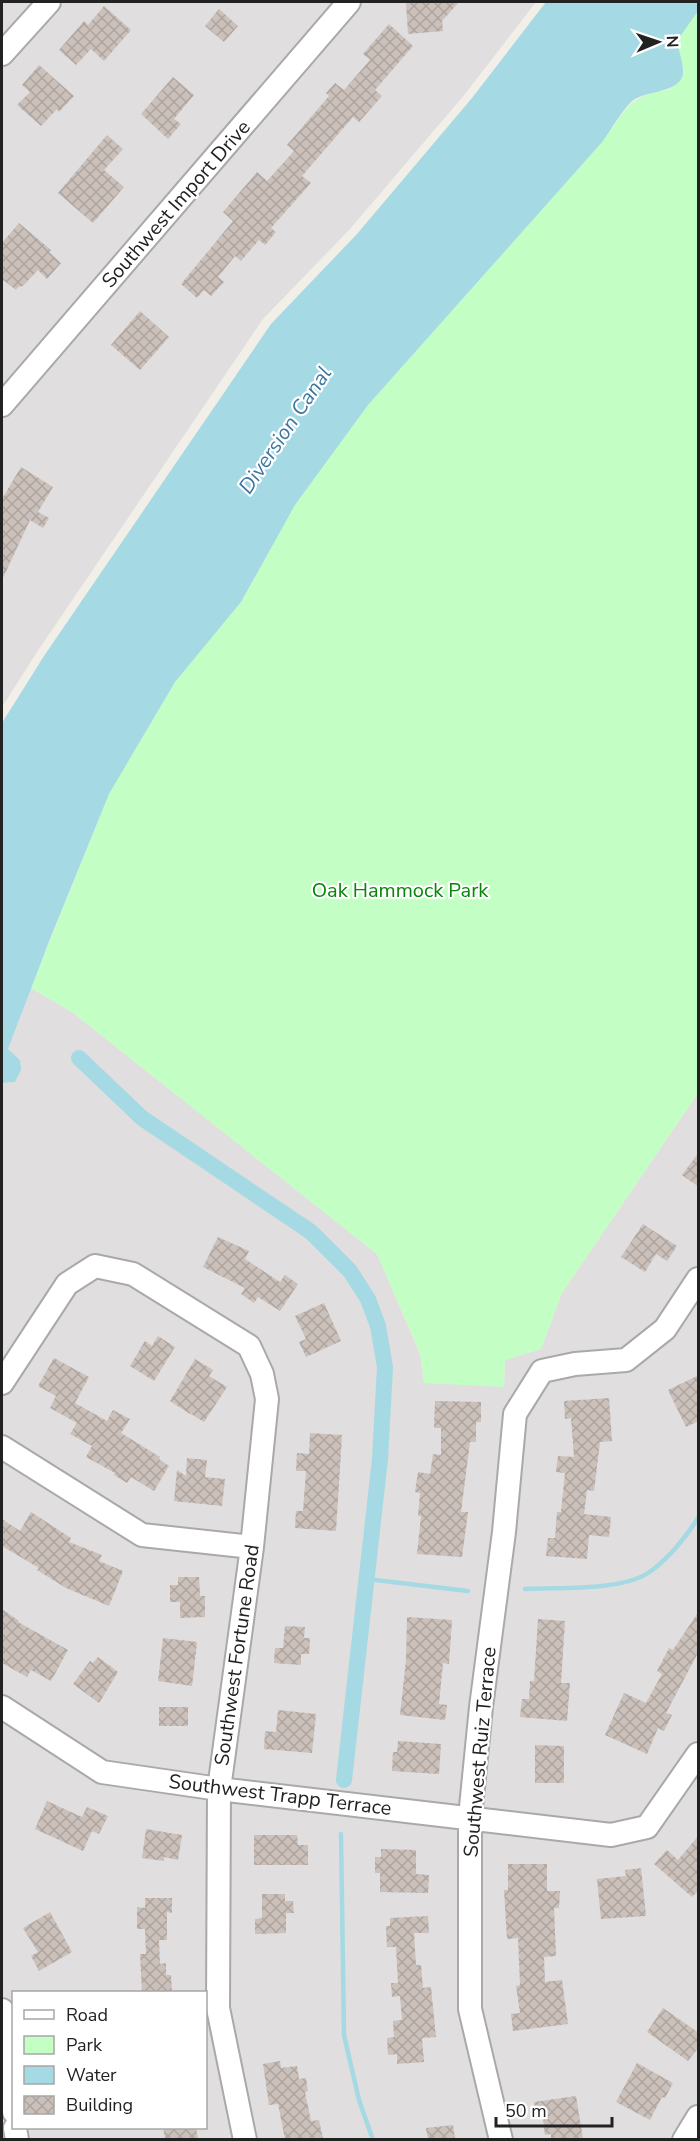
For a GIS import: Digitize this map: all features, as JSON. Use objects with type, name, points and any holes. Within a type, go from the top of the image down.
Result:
[{"type":"street","points":[[2,54],[49,2]]},
{"type":"street","name":"Southwest Import Drive","points":[[2,405],[349,2]]},
{"type":"street","name":"Southwest Fortune Road","points":[[2,1383],[67,1284],[95,1266],[133,1274],[249,1346],[261,1374],[267,1399],[252,1548],[219,1789],[218,2008],[245,2139]]},
{"type":"street","name":"Southwest Ruiz Terrace","points":[[501,2139],[470,2009],[470,1817],[481,1707],[504,1532],[515,1413],[542,1371],[575,1364],[626,1360],[665,1329],[699,1279]]},
{"type":"street","points":[[2,1447],[142,1535],[252,1548]]},
{"type":"street","name":"Southwest Trapp Terrace","points":[[2,1707],[102,1772],[219,1789],[611,1835],[647,1827],[699,1754]]},
{"type":"street","points":[[2,2010],[12,2095]]},
{"type":"street","points":[[684,2139],[699,2117]]},
{"type":"shaded area","points":[[2,2],[37,2],[2,41]]},
{"type":"shaded area","points":[[60,2],[338,2],[2,392],[2,67]]},
{"type":"shaded area","points":[[360,2],[536,2],[465,94],[350,229],[263,319],[2,707],[2,418]]},
{"type":"shaded area","points":[[31,988],[72,1012],[377,1254],[420,1354],[424,1383],[504,1386],[505,1360],[541,1349],[562,1293],[698,1093],[698,2139],[2,2140],[2,1083],[15,1082],[20,1060],[8,1049]]},
{"type":"green space","name":"Oak Hammock Park","points":[[698,11],[698,1093],[562,1293],[541,1349],[505,1360],[504,1387],[424,1383],[420,1353],[377,1254],[72,1012],[31,988],[109,794],[175,682],[241,602],[295,505],[368,405],[603,141],[629,106],[636,100],[655,92],[669,90],[684,72],[677,41]]},
{"type":"water","name":"Diversion Canal","points":[[546,2],[698,2],[698,11],[677,41],[683,66],[682,77],[679,82],[665,90],[641,96],[631,102],[603,141],[368,405],[295,505],[241,602],[175,682],[109,794],[8,1049],[20,1060],[21,1070],[15,1082],[2,1083],[2,723],[44,656],[271,324],[357,234],[472,98]]},
{"type":"building","points":[[406,2],[459,2],[442,21],[443,31],[408,34]]},
{"type":"building","points":[[104,6],[131,30],[104,61],[91,49],[76,65],[59,50],[84,21],[88,25]]},
{"type":"building","points":[[219,9],[238,26],[224,42],[205,26]]},
{"type":"building","points":[[389,24],[413,46],[375,90],[382,96],[359,122],[353,117],[302,176],[311,183],[271,228],[276,232],[265,245],[259,240],[241,261],[235,256],[218,277],[224,282],[211,296],[204,290],[197,298],[181,284],[233,221],[223,212],[257,172],[267,181],[294,151],[287,145],[329,96],[326,93],[335,83],[344,90],[370,60],[363,54]]},
{"type":"building","points":[[39,65],[74,96],[59,112],[57,109],[41,126],[17,105],[30,92],[22,85]]},
{"type":"building","points":[[173,77],[194,95],[174,119],[181,124],[168,139],[141,114]]},
{"type":"building","points":[[107,135],[123,149],[104,170],[124,187],[93,223],[58,193]]},
{"type":"building","points":[[19,223],[51,250],[49,252],[61,263],[47,279],[38,270],[16,290],[2,279],[2,243]]},
{"type":"building","points":[[140,311],[169,337],[140,370],[111,345]]},
{"type":"building","points":[[21,467],[53,487],[38,512],[49,518],[43,528],[30,520],[2,580],[2,499]]},
{"type":"building","points":[[699,1152],[699,1187],[682,1175]]},
{"type":"building","points":[[643,1224],[677,1246],[667,1261],[656,1254],[645,1272],[621,1257]]},
{"type":"building","points":[[218,1237],[249,1251],[245,1259],[280,1282],[285,1275],[298,1284],[280,1311],[258,1297],[254,1303],[241,1294],[245,1288],[203,1267]]},
{"type":"building","points":[[324,1303],[341,1341],[306,1357],[299,1342],[306,1339],[295,1316]]},
{"type":"building","points":[[158,1336],[175,1347],[154,1381],[130,1366],[145,1341],[152,1346]]},
{"type":"building","points":[[54,1358],[89,1377],[75,1403],[107,1421],[113,1410],[130,1419],[121,1433],[160,1457],[159,1459],[169,1466],[154,1491],[131,1477],[127,1483],[114,1475],[115,1473],[86,1457],[92,1446],[70,1434],[77,1423],[50,1408],[56,1396],[38,1386]]},
{"type":"building","points":[[195,1359],[213,1370],[209,1376],[227,1387],[204,1422],[191,1414],[192,1412],[190,1414],[170,1401]]},
{"type":"building","points":[[699,1375],[699,1421],[686,1427],[668,1390]]},
{"type":"building","points":[[609,1398],[612,1441],[600,1442],[594,1491],[587,1490],[584,1514],[611,1517],[609,1537],[589,1535],[587,1559],[546,1556],[548,1538],[555,1538],[557,1512],[561,1512],[565,1473],[556,1472],[558,1456],[574,1457],[571,1418],[565,1419],[564,1401]]},
{"type":"building","points":[[435,1401],[481,1402],[481,1422],[476,1422],[476,1442],[470,1442],[461,1512],[468,1512],[462,1557],[417,1554],[421,1516],[418,1516],[420,1493],[415,1492],[418,1472],[430,1474],[433,1454],[441,1455],[441,1428],[434,1428]]},
{"type":"building","points":[[310,1433],[342,1435],[336,1531],[295,1528],[296,1511],[303,1511],[306,1471],[296,1471],[297,1453],[309,1454]]},
{"type":"building","points":[[187,1458],[207,1460],[205,1477],[225,1479],[222,1506],[174,1501],[177,1470],[186,1476]]},
{"type":"building","points":[[31,1512],[71,1538],[69,1542],[102,1555],[99,1561],[123,1571],[109,1606],[66,1588],[37,1570],[39,1568],[2,1546],[2,1519],[20,1531]]},
{"type":"building","points":[[178,1577],[199,1577],[200,1596],[205,1596],[205,1617],[180,1618],[180,1602],[170,1602],[170,1585],[178,1585]]},
{"type":"building","points":[[2,1609],[18,1622],[68,1650],[51,1681],[31,1670],[27,1677],[2,1663]]},
{"type":"building","points":[[699,1611],[699,1651],[666,1713],[672,1715],[664,1731],[658,1728],[647,1754],[605,1735],[624,1693],[646,1703],[662,1674],[657,1671],[669,1648],[673,1650]]},
{"type":"building","points":[[407,1617],[452,1620],[449,1664],[443,1663],[439,1704],[447,1705],[445,1720],[400,1715],[406,1660]]},
{"type":"building","points":[[538,1619],[565,1621],[561,1683],[570,1683],[567,1721],[520,1717],[522,1699],[529,1699],[530,1681],[534,1681]]},
{"type":"building","points":[[285,1626],[305,1627],[304,1638],[310,1638],[309,1654],[301,1654],[301,1665],[274,1663],[275,1648],[283,1648]]},
{"type":"building","points":[[163,1638],[197,1642],[192,1686],[158,1681]]},
{"type":"building","points":[[98,1657],[118,1672],[99,1703],[73,1684],[90,1661],[93,1663]]},
{"type":"building","points":[[159,1707],[188,1707],[188,1726],[159,1726]]},
{"type":"building","points":[[278,1710],[316,1714],[312,1753],[264,1749],[265,1731],[276,1732]]},
{"type":"building","points":[[398,1741],[441,1744],[439,1774],[392,1771],[393,1752],[397,1752]]},
{"type":"building","points":[[535,1745],[564,1746],[564,1783],[535,1783]]},
{"type":"building","points":[[47,1801],[82,1817],[87,1807],[108,1816],[99,1834],[92,1831],[83,1851],[35,1829]]},
{"type":"building","points":[[146,1829],[182,1835],[178,1860],[164,1857],[164,1861],[142,1858]]},
{"type":"building","points":[[254,1835],[297,1835],[298,1845],[308,1845],[308,1865],[254,1865]]},
{"type":"building","points":[[699,1835],[699,1890],[692,1897],[654,1864],[667,1850],[678,1860]]},
{"type":"building","points":[[381,1849],[416,1850],[416,1874],[429,1875],[428,1893],[380,1892],[380,1873],[375,1873],[375,1857],[381,1857]]},
{"type":"building","points":[[508,1864],[547,1864],[547,1891],[560,1891],[559,1908],[554,1908],[556,1956],[544,1957],[545,1982],[562,1980],[568,2024],[513,2031],[511,2014],[520,2013],[516,1986],[520,1985],[518,1938],[507,1939],[504,1890],[508,1890]]},
{"type":"building","points":[[641,1868],[646,1916],[601,1919],[597,1879],[626,1876],[625,1870]]},
{"type":"building","points":[[262,1894],[285,1894],[285,1901],[293,1901],[294,1913],[286,1913],[286,1933],[255,1934],[255,1919],[262,1918]]},
{"type":"building","points":[[145,1898],[172,1898],[172,1913],[167,1912],[167,1940],[159,1940],[160,1964],[166,1963],[166,1975],[171,1975],[172,1991],[142,1991],[140,1954],[146,1954],[145,1929],[137,1929],[137,1907],[145,1908]]},
{"type":"building","points":[[50,1912],[72,1952],[39,1971],[31,1956],[38,1952],[23,1928]]},
{"type":"building","points":[[428,1916],[429,1933],[414,1933],[416,1965],[421,1965],[423,1988],[431,1987],[436,2037],[422,2038],[424,2062],[397,2064],[397,2054],[388,2055],[387,2038],[394,2037],[393,2021],[402,2020],[400,1996],[392,1997],[391,1983],[398,1983],[396,1947],[387,1947],[386,1926],[390,1926],[390,1918]]},
{"type":"building","points":[[663,2008],[699,2033],[699,2047],[688,2061],[647,2032]]},
{"type":"building","points":[[280,2061],[281,2068],[297,2066],[299,2079],[306,2078],[308,2091],[305,2092],[311,2121],[319,2120],[323,2139],[285,2139],[278,2104],[269,2105],[263,2064]]},
{"type":"building","points":[[637,2063],[673,2083],[665,2098],[662,2097],[650,2120],[616,2102]]},
{"type":"building","points":[[576,2096],[583,2139],[551,2139],[551,2134],[545,2135],[543,2118],[537,2119],[534,2102]]},
{"type":"building","points":[[453,2125],[455,2139],[428,2139],[426,2128]]},
{"type":"building","points":[[163,2129],[196,2129],[198,2139],[165,2139]]},
{"type":"waterway","points":[[79,1058],[142,1118],[311,1232],[350,1271],[368,1299],[378,1326],[385,1367],[380,1459],[344,1780]]},
{"type":"waterway","points":[[525,1589],[606,1585],[636,1579],[648,1573],[670,1555],[698,1518]]},
{"type":"waterway","points":[[367,1579],[468,1591]]},
{"type":"waterway","points":[[341,1834],[344,2035],[359,2100],[373,2140]]}]
